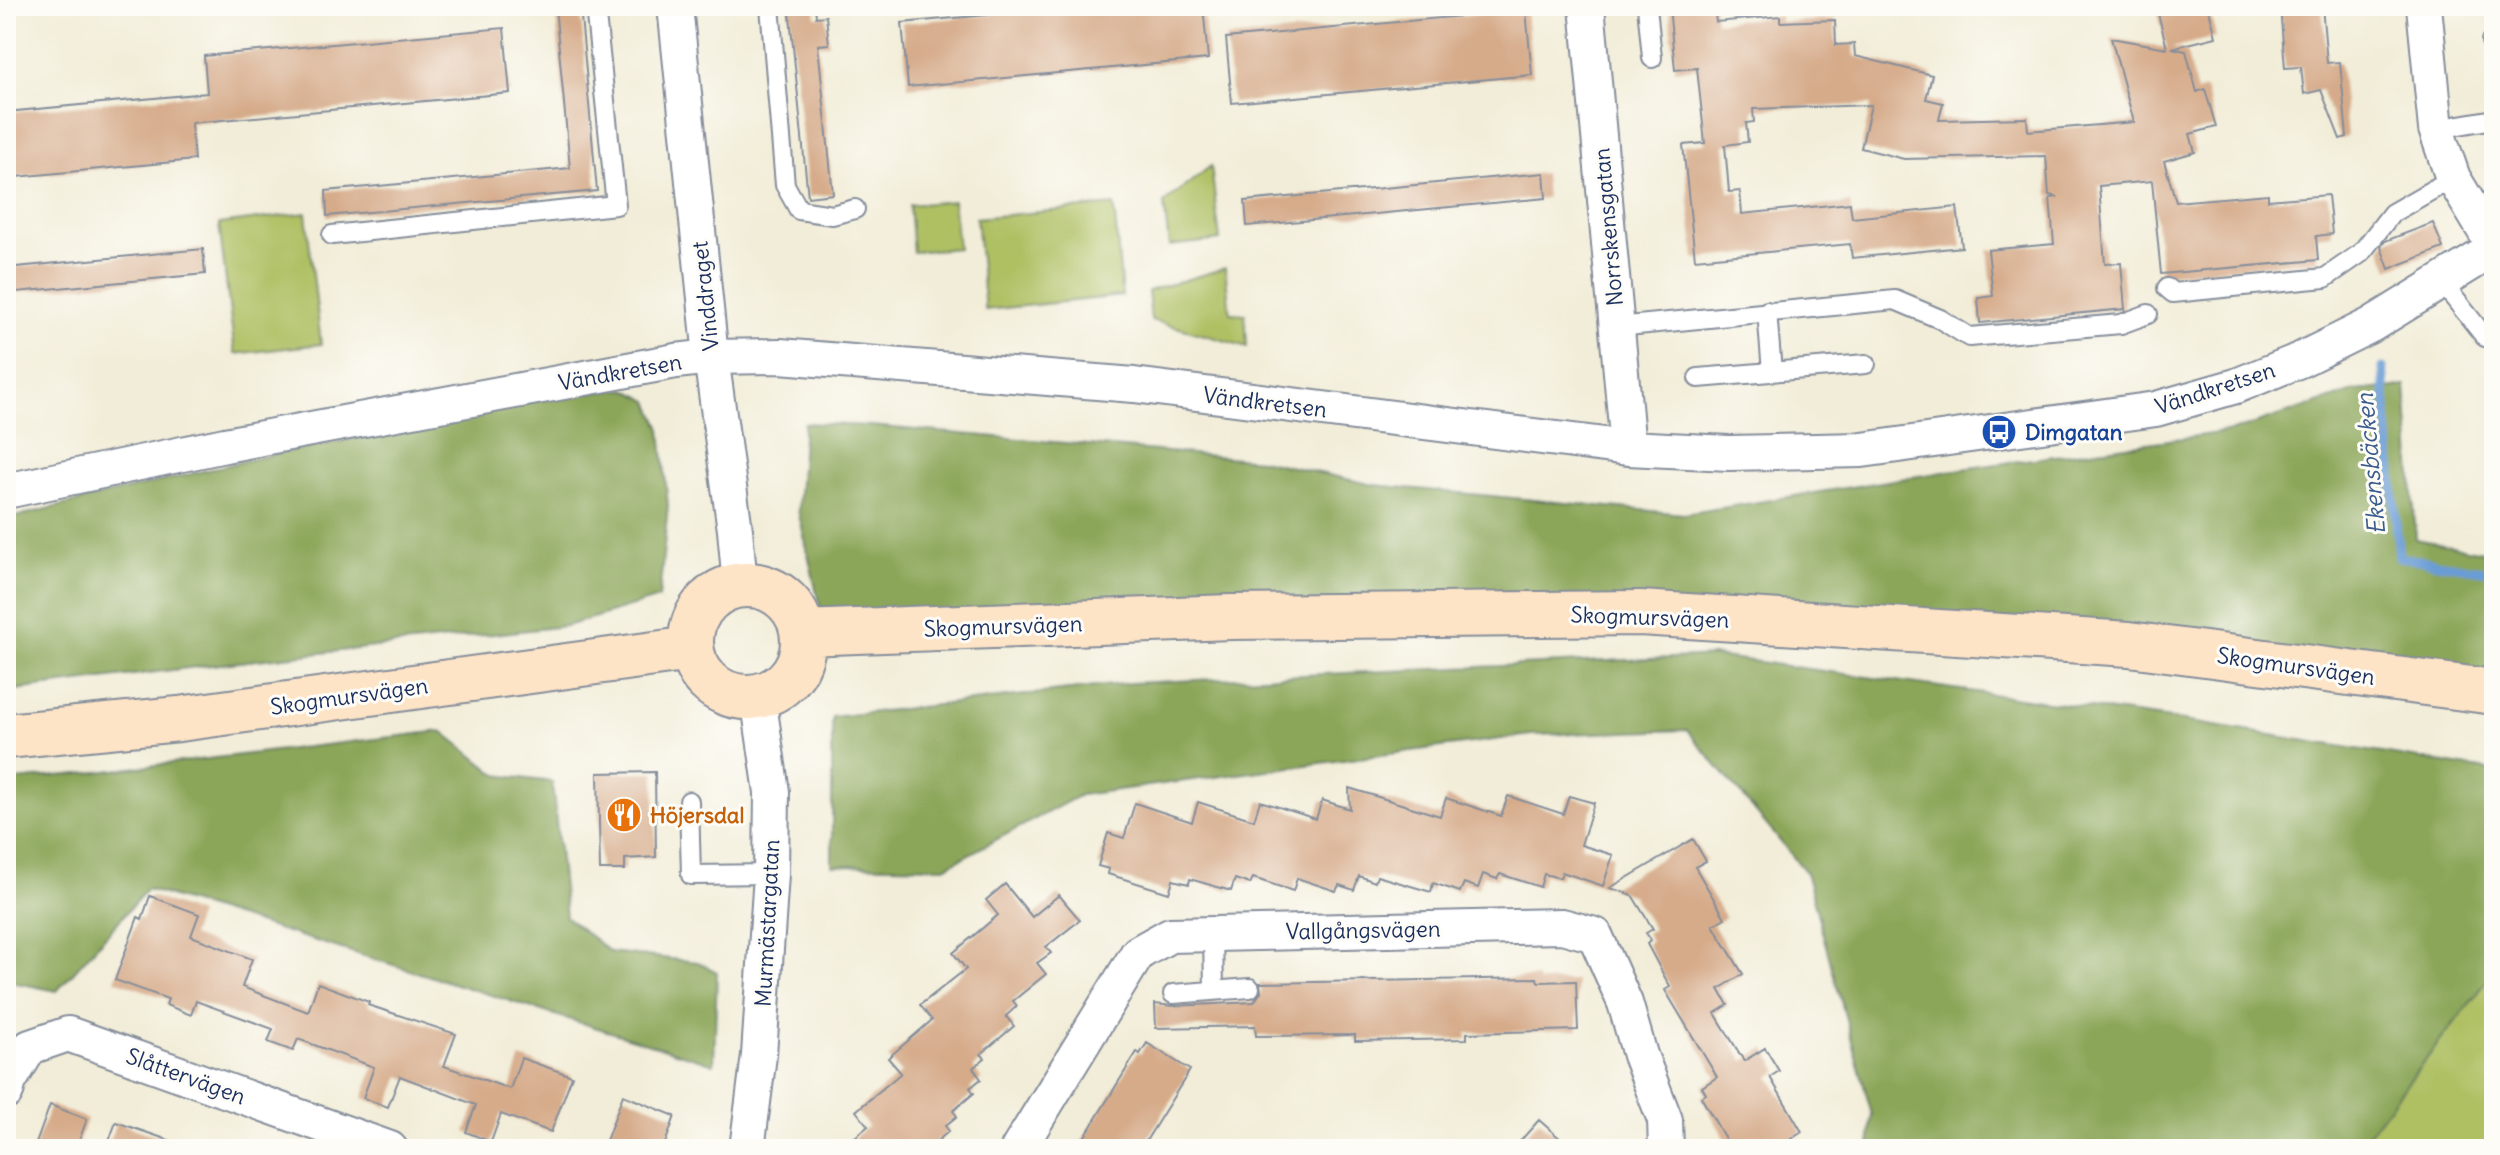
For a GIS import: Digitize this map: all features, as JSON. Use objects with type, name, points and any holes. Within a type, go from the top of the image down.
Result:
[{"type":"street","name":"Vinddraget","points":[[675,6],[711,357],[740,585]]},
{"type":"street","name":"Norrskensgatan","points":[[1587,6],[1628,448]]},
{"type":"street","points":[[2424,6],[2436,129],[2453,178],[2494,248]]},
{"type":"street","name":"Vändkretsen","points":[[6,491],[241,442],[711,357],[780,356],[1134,385],[1628,448],[1729,453],[1862,450],[2156,409],[2236,386],[2300,360],[2371,325],[2494,248]]},
{"type":"street","points":[[740,585],[757,585],[774,591],[788,602],[798,616],[803,633],[803,651],[797,668],[787,682],[758,697],[738,697],[721,691],[707,680],[697,666],[691,649],[692,631],[698,614],[708,600],[723,590],[740,585]]},
{"type":"street","name":"Skogmursvägen","points":[[803,633],[1231,617],[1640,613],[2129,644],[2494,692]]},
{"type":"street","name":"Skogmursvägen","points":[[6,736],[179,719],[691,649]]},
{"type":"street","name":"Murmästargatan","points":[[747,1149],[759,1055],[771,874],[772,792],[758,697]]},
{"type":"street","name":"Vallgångsvägen","points":[[1018,1149],[1138,953],[1170,935],[1562,926],[1595,935],[1625,1003],[1640,1055],[1665,1120],[1666,1149]]},
{"type":"street","name":"Slåttervägen","points":[[6,1092],[9,1081],[30,1047],[68,1034],[390,1149]]},
{"type":"lane","points":[[332,235],[616,205],[595,6]]},
{"type":"lane","points":[[770,6],[785,185],[799,210],[832,215],[855,209]]},
{"type":"lane","points":[[1647,6],[1652,58]]},
{"type":"lane","points":[[2436,129],[2494,119]]},
{"type":"lane","points":[[2167,288],[2173,293],[2325,278],[2361,253],[2392,213],[2453,178]]},
{"type":"lane","points":[[2440,280],[2485,337]]},
{"type":"lane","points":[[1617,327],[1895,300],[1940,319],[1969,337],[2121,324],[2148,314]]},
{"type":"lane","points":[[1767,311],[1772,372]]},
{"type":"lane","points":[[1698,378],[1866,364]]},
{"type":"lane","points":[[689,801],[691,875],[771,874]]},
{"type":"lane","points":[[1213,934],[1214,991]]},
{"type":"lane","points":[[1173,994],[1250,988]]},
{"type":"green space","points":[[1211,166],[1220,240],[1169,246],[1164,203]]},
{"type":"green space","points":[[953,201],[958,248],[913,252],[909,205]]},
{"type":"green space","points":[[1114,205],[1122,296],[985,310],[976,218]]},
{"type":"green space","points":[[306,213],[321,344],[235,354],[219,224]]},
{"type":"green space","points":[[1225,268],[1230,313],[1245,314],[1247,347],[1151,320],[1148,291]]},
{"type":"green space","points":[[2406,386],[2416,539],[2494,554],[2494,685],[2181,636],[821,611],[798,510],[804,423],[871,426],[1261,460],[1374,485],[1684,514],[1962,469],[2233,431],[2354,391]]},
{"type":"green space","points":[[626,389],[649,401],[661,429],[668,506],[659,598],[566,626],[6,691],[6,519],[256,458],[458,418],[533,397]]},
{"type":"green space","points":[[1715,656],[2171,719],[2494,771],[2494,972],[2356,1149],[1869,1149],[1872,1115],[1806,872],[1687,730],[1531,735],[1080,795],[945,867],[832,865],[832,717],[1131,683]]},
{"type":"green space","points":[[442,731],[497,775],[552,782],[566,917],[610,952],[698,962],[717,972],[714,1064],[147,889],[57,991],[6,981],[6,781]]},
{"type":"green space","points":[[2494,972],[2494,1149],[2356,1149]]},
{"type":"building","points":[[555,6],[580,6],[597,191],[327,216],[326,191],[570,168]]},
{"type":"building","points":[[789,6],[815,6],[816,17],[826,16],[829,44],[818,45],[833,194],[808,197]]},
{"type":"building","points":[[1081,6],[1203,6],[1208,59],[908,87],[902,23]]},
{"type":"building","points":[[1669,6],[1714,6],[1716,22],[1780,16],[1780,22],[1835,20],[1836,45],[1854,44],[1855,56],[1932,75],[1926,99],[1943,103],[1939,120],[2027,118],[2028,131],[2134,122],[2111,38],[2167,48],[2156,6],[2208,6],[2216,37],[2172,48],[2186,51],[2197,92],[2205,89],[2216,127],[2190,134],[2195,152],[2164,161],[2176,202],[2268,194],[2268,200],[2328,195],[2332,234],[2316,236],[2318,260],[2161,274],[2152,181],[2099,186],[2105,264],[2121,263],[2125,309],[1980,323],[1978,298],[1993,296],[1988,250],[2054,244],[2050,198],[2058,197],[2049,195],[2046,156],[1904,159],[1861,148],[1871,105],[1753,109],[1754,122],[1746,123],[1748,142],[1725,145],[1729,192],[1740,191],[1742,214],[1850,203],[1852,218],[1957,207],[1962,247],[1852,258],[1850,244],[1695,259],[1683,145],[1705,143],[1697,68],[1675,70]]},
{"type":"building","points":[[2280,6],[2322,6],[2327,63],[2340,62],[2347,137],[2340,139],[2321,90],[2304,94],[2301,67],[2285,68]]},
{"type":"building","points":[[1526,10],[1532,75],[1232,103],[1226,38]]},
{"type":"building","points":[[504,28],[510,93],[191,123],[194,160],[6,178],[6,112],[207,93],[204,56]]},
{"type":"building","points":[[1544,173],[1546,198],[1247,226],[1245,201]]},
{"type":"building","points":[[2433,223],[2443,248],[2389,269],[2381,247],[2385,241]]},
{"type":"building","points":[[203,249],[205,274],[6,293],[6,268]]},
{"type":"building","name":"Höjersdal","points":[[655,772],[656,857],[625,859],[625,870],[600,870],[598,773]]},
{"type":"building","points":[[1349,788],[1440,816],[1446,798],[1501,816],[1508,796],[1563,814],[1569,796],[1594,803],[1581,845],[1613,855],[1603,886],[1562,872],[1560,878],[1544,874],[1540,887],[1500,874],[1497,879],[1483,874],[1478,888],[1464,883],[1460,892],[1433,883],[1431,892],[1377,876],[1375,882],[1359,876],[1354,890],[1339,885],[1336,891],[1297,878],[1293,891],[1253,878],[1250,884],[1235,879],[1231,891],[1190,879],[1189,884],[1173,880],[1169,893],[1108,874],[1109,869],[1098,866],[1108,833],[1124,838],[1135,803],[1192,822],[1198,802],[1254,820],[1260,801],[1316,819],[1322,800],[1350,809]]},
{"type":"building","points":[[1693,839],[1706,861],[1695,867],[1725,918],[1713,925],[1743,974],[1719,989],[1728,1005],[1715,1013],[1744,1061],[1765,1048],[1779,1071],[1770,1077],[1802,1132],[1776,1149],[1731,1149],[1701,1097],[1706,1094],[1702,1087],[1717,1077],[1665,990],[1670,987],[1647,944],[1651,940],[1646,933],[1653,929],[1632,895],[1610,888]]},
{"type":"building","points":[[1005,884],[1032,917],[1059,895],[1080,920],[1046,947],[1051,953],[1037,963],[1046,974],[1013,1001],[1017,1006],[1006,1016],[1014,1026],[981,1054],[985,1058],[973,1068],[981,1079],[970,1088],[974,1093],[953,1111],[957,1116],[945,1126],[949,1131],[928,1149],[841,1149],[868,1126],[856,1111],[901,1073],[888,1058],[932,1020],[920,1005],[966,969],[953,953],[998,915],[986,900]]},
{"type":"building","points":[[150,896],[199,914],[191,936],[252,959],[242,987],[308,1012],[318,983],[369,1002],[368,1005],[456,1034],[444,1066],[510,1089],[521,1058],[572,1076],[551,1132],[501,1114],[491,1142],[466,1132],[476,1105],[400,1076],[388,1107],[363,1098],[374,1067],[298,1039],[293,1051],[268,1042],[273,1029],[196,1001],[191,1015],[166,1005],[168,999],[115,980],[138,917],[142,919]]},
{"type":"building","points":[[1537,978],[1538,982],[1576,981],[1578,1030],[1467,1033],[1467,1039],[1355,1041],[1355,1035],[1256,1036],[1255,1026],[1156,1028],[1155,1004],[1254,1002],[1261,992],[1260,983]]},
{"type":"building","points":[[1147,1043],[1190,1070],[1141,1149],[1077,1149],[1137,1052],[1140,1054]]},
{"type":"building","points":[[623,1095],[675,1116],[663,1149],[603,1149]]},
{"type":"building","points":[[50,1105],[87,1119],[76,1149],[34,1149]]},
{"type":"building","points":[[1539,1120],[1572,1149],[1513,1149]]},
{"type":"building","points":[[116,1122],[183,1145],[182,1149],[122,1149],[108,1144]]},
{"type":"waterway","name":"Ekensbäcken","points":[[2383,368],[2399,557],[2494,572]]},
{"type":"place","name":"Dimgatan","points":[[1999,432]]},
{"type":"place","name":"Höjersdal","points":[[624,815]]}]
